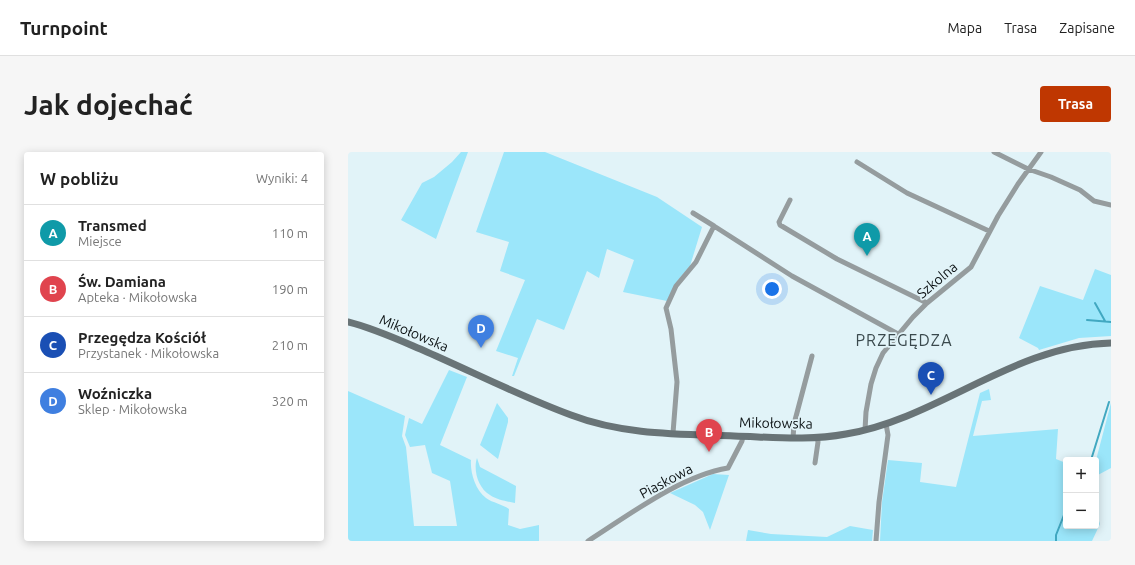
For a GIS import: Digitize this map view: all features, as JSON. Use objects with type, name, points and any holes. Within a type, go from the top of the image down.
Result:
[{"type":"main road","name":"Mikołowska","points":[[348,322],[394,337],[548,406],[583,420],[625,430],[792,438],[844,434],[886,424],[1035,357],[1072,347],[1111,344]]},
{"type":"street","points":[[994,152],[1028,169],[1080,190],[1094,201],[1111,205]]},
{"type":"street","name":"Szkolna","points":[[865,430],[866,412],[876,368],[884,353],[913,317],[971,267],[989,231],[1028,169],[1041,152]]},
{"type":"street","points":[[857,162],[907,194],[989,231]]},
{"type":"street","points":[[790,200],[779,222],[780,225],[837,259],[927,304]]},
{"type":"street","points":[[693,213],[798,279],[898,334]]},
{"type":"street","points":[[673,433],[677,382],[671,329],[666,308],[676,286],[696,262],[714,226]]},
{"type":"street","points":[[792,438],[794,424],[812,356]]},
{"type":"street","points":[[876,541],[879,502],[888,441],[886,424]]},
{"type":"street","name":"Piaskowa","points":[[588,541],[665,492],[713,470],[728,468],[742,441],[743,436]]},
{"type":"street","points":[[815,463],[818,442],[817,437]]},
{"type":"shaded area","points":[[461,152],[468,152],[436,239],[401,220],[422,183],[434,177],[452,162]]},
{"type":"shaded area","points":[[504,152],[545,152],[657,197],[702,227],[690,266],[678,280],[667,301],[623,292],[634,260],[607,249],[599,278],[587,271],[564,330],[537,319],[514,376],[512,376],[518,358],[496,351],[525,280],[500,271],[509,242],[476,232]]},
{"type":"shaded area","points":[[1095,269],[1111,275],[1111,336],[1079,338],[1039,350],[1038,348],[1019,338],[1040,286],[1083,300]]},
{"type":"shaded area","points":[[449,370],[467,377],[440,445],[471,460],[472,475],[476,486],[482,495],[489,500],[509,509],[508,525],[520,529],[539,525],[539,541],[348,541],[348,391],[405,416],[402,436],[406,447],[414,526],[457,526],[450,481],[432,473],[425,445],[410,447],[405,435],[409,418],[422,424]]},
{"type":"shaded area","points":[[989,389],[991,400],[982,401],[973,436],[1058,429],[1056,459],[1063,462],[1063,529],[1098,529],[1092,541],[880,541],[882,502],[888,460],[922,463],[920,482],[956,487],[980,393]]},
{"type":"shaded area","points":[[497,403],[508,418],[498,459],[480,445]]},
{"type":"shaded area","points":[[1111,403],[1111,468],[1099,474],[1099,457],[1097,457]]},
{"type":"shaded area","points":[[477,458],[480,467],[516,486],[515,503],[496,498],[482,488],[476,473]]},
{"type":"shaded area","points":[[713,474],[729,475],[710,530],[703,512],[695,505],[670,493]]},
{"type":"shaded area","points":[[850,526],[873,530],[872,541],[746,541],[748,530],[771,534],[827,537]]},
{"type":"waterway","points":[[1095,303],[1105,321]]},
{"type":"waterway","points":[[1087,320],[1111,322]]},
{"type":"waterway","points":[[1092,457],[1109,402]]},
{"type":"waterway","points":[[1056,541],[1056,535],[1063,518]]},
{"type":"place","name":"Transmed","points":[[867,256]]},
{"type":"place","name":"Woźniczka","points":[[481,348]]},
{"type":"place","name":"Przegędza Kościół","points":[[931,395]]},
{"type":"place","name":"Św. Damiana","points":[[709,452]]},
{"type":"district","name":"PRZEGĘDZA","points":[[904,340]]}]
